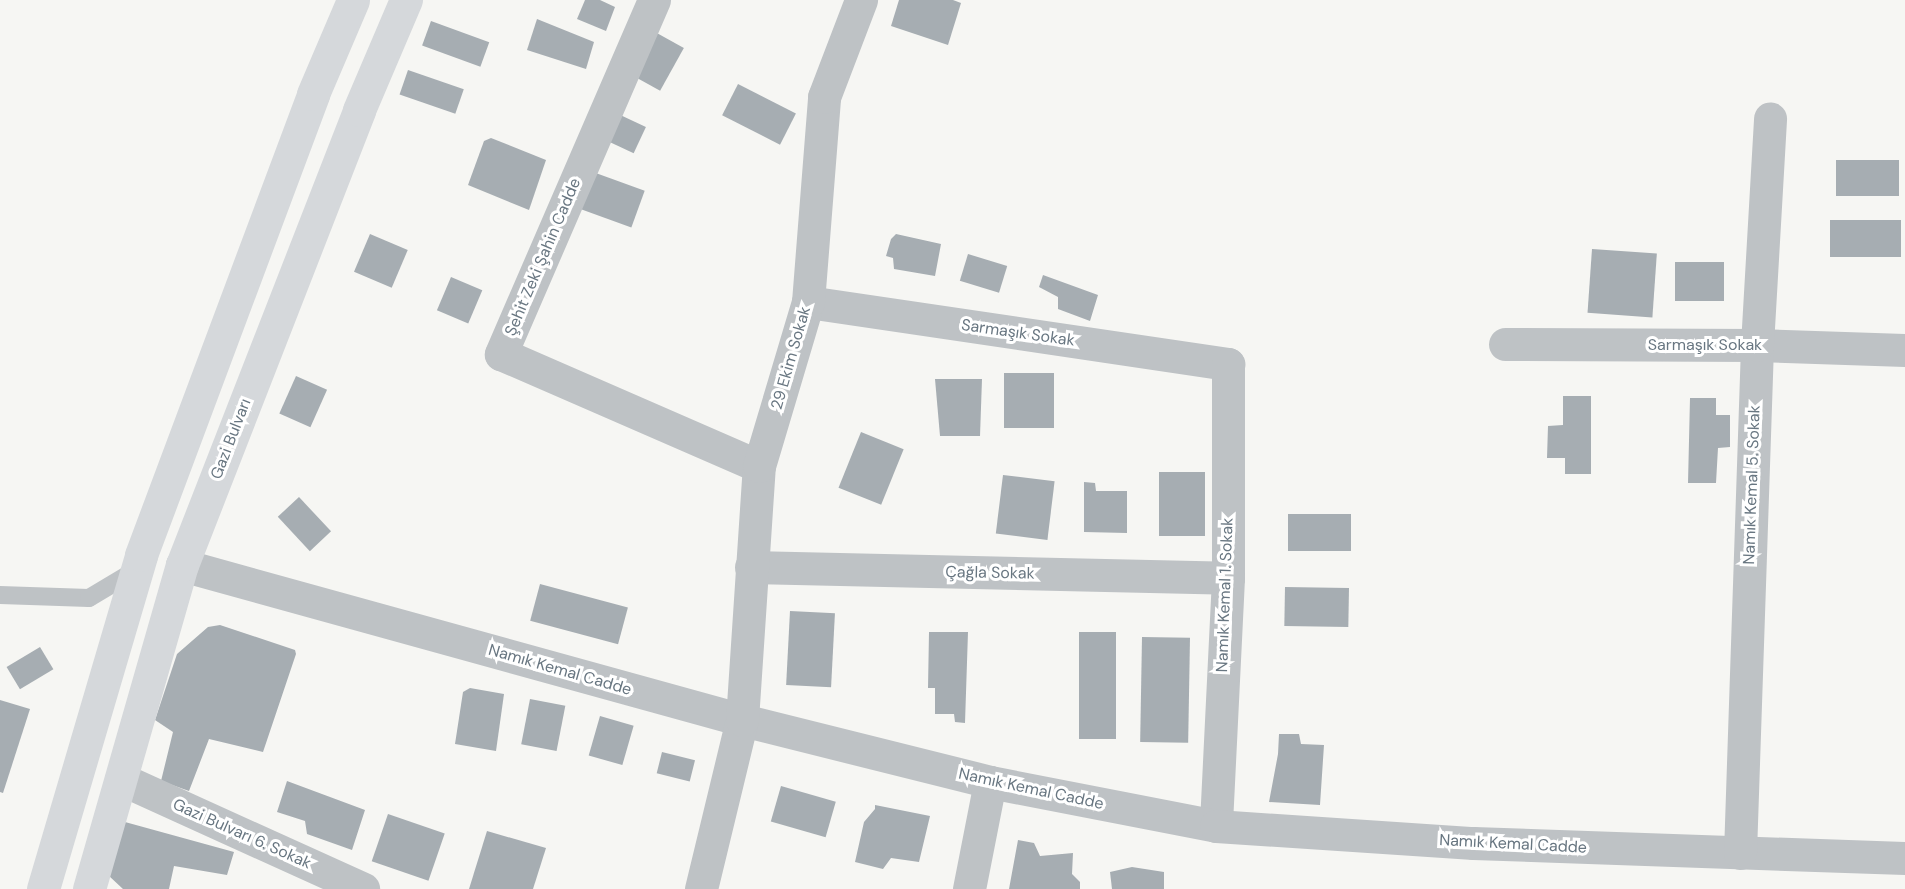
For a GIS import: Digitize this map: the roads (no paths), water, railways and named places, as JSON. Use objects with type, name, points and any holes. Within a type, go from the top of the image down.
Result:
[{"type":"main road","points":[[43,889],[137,569],[313,94],[353,0]]},
{"type":"main road","name":"Gazi Bulvarı","points":[[89,889],[182,565],[359,110],[406,0]]},
{"type":"street","name":"Şehit Zeki Şahin Cadde","points":[[654,0],[501,354],[759,466]]},
{"type":"street","name":"29 Ekim Sokak","points":[[701,889],[742,720],[759,466],[808,302],[824,97],[861,0]]},
{"type":"street","name":"Namık Kemal 5. Sokak","points":[[1740,854],[1757,345],[1770,118]]},
{"type":"street","name":"Sarmaşık Sokak","points":[[808,302],[1228,364]]},
{"type":"street","name":"Sarmaşık Sokak","points":[[1505,344],[1757,345],[1905,350]]},
{"type":"street","name":"Namık Kemal 1. Sokak","points":[[1216,825],[1228,578],[1228,364]]},
{"type":"street","name":"Namık Kemal Cadde","points":[[182,565],[742,720],[990,782],[1216,825],[1473,843],[1905,858]]},
{"type":"street","name":"Çağla Sokak","points":[[751,567],[1228,578]]},
{"type":"street","name":"Gazi Bulvarı 6. Sokak","points":[[121,779],[363,889]]},
{"type":"street","points":[[969,889],[990,782]]},
{"type":"lane","points":[[0,595],[89,598],[137,569]]}]
